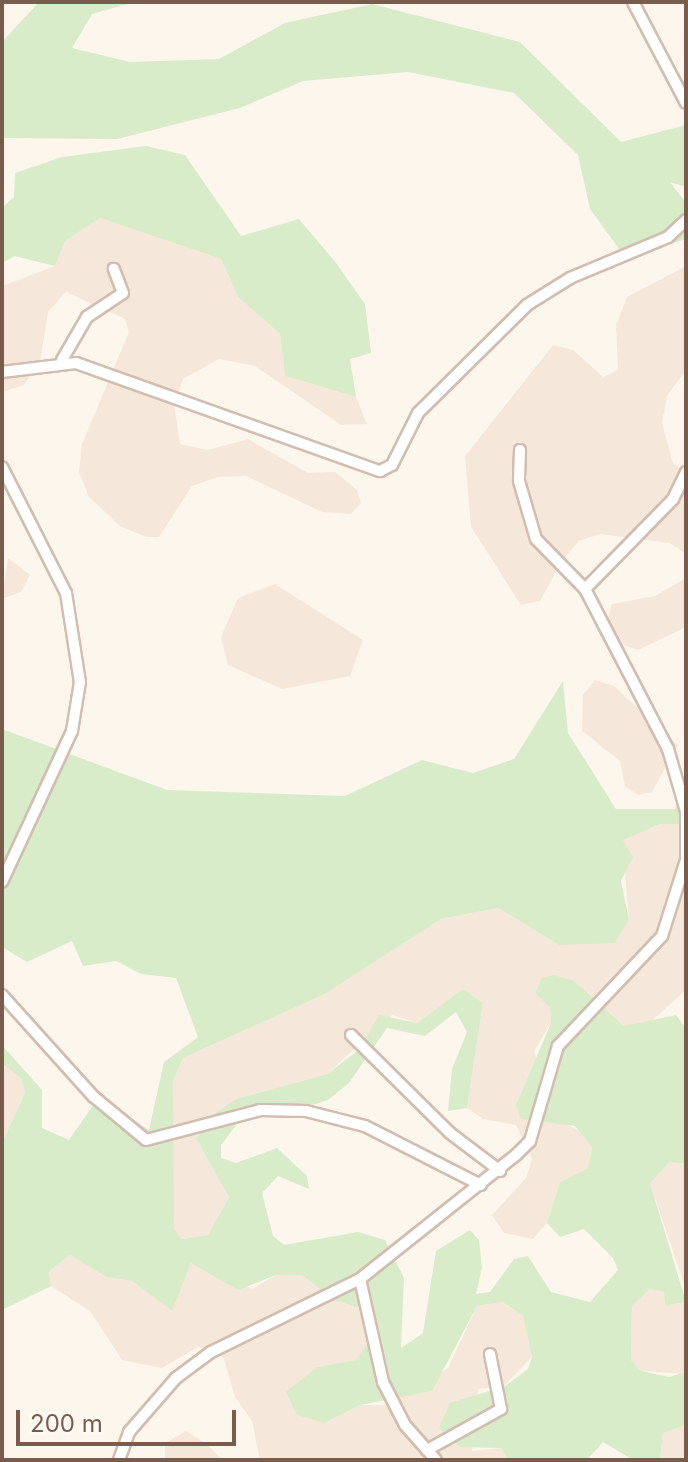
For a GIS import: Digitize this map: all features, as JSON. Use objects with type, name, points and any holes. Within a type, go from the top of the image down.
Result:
[{"type":"street","points":[[633,2],[686,103]]},
{"type":"street","points":[[2,372],[62,360],[380,471],[392,465],[418,413],[527,305],[570,278],[668,237],[686,220]]},
{"type":"street","points":[[62,360],[87,317],[123,293],[114,269]]},
{"type":"street","points":[[119,1460],[129,1432],[176,1378],[211,1352],[341,1291],[360,1279],[500,1171],[530,1141],[558,1046],[662,936],[686,860],[686,811],[668,749],[585,589],[536,539],[519,481],[520,450]]},
{"type":"street","points":[[2,467],[66,593],[80,682],[72,731],[2,882]]},
{"type":"street","points":[[585,589],[673,499],[686,472]]},
{"type":"street","points":[[2,995],[94,1097],[146,1140],[260,1110],[306,1111],[365,1126],[481,1185]]},
{"type":"street","points":[[351,1035],[450,1133],[500,1171]]},
{"type":"street","points":[[360,1279],[360,1297],[383,1382],[436,1460]]},
{"type":"street","points":[[341,1291],[360,1297]]},
{"type":"street","points":[[427,1450],[501,1409],[490,1354]]},
{"type":"shaded area","points":[[100,218],[221,259],[238,297],[280,334],[285,376],[356,397],[367,424],[341,425],[255,366],[219,359],[183,379],[174,404],[180,444],[208,450],[248,439],[308,473],[335,472],[357,490],[361,503],[351,514],[322,512],[246,476],[218,477],[192,486],[159,537],[146,537],[120,526],[89,497],[79,472],[82,444],[129,332],[125,319],[66,292],[48,312],[40,362],[24,385],[2,392],[2,286],[55,266],[65,241]]},
{"type":"shaded area","points":[[686,266],[686,370],[667,396],[662,423],[673,463],[686,473],[686,554],[670,543],[600,534],[579,541],[562,561],[540,601],[521,605],[471,527],[465,456],[553,345],[573,350],[603,377],[618,370],[616,325],[627,297]]},
{"type":"shaded area","points":[[8,558],[30,575],[21,592],[2,599]]},
{"type":"shaded area","points":[[686,578],[686,627],[638,650],[611,641],[605,628],[612,604],[655,596]]},
{"type":"shaded area","points":[[275,584],[363,640],[350,676],[282,689],[228,665],[221,637],[238,598]]},
{"type":"shaded area","points":[[595,680],[614,686],[678,745],[652,792],[638,795],[625,786],[620,761],[582,731],[583,695]]},
{"type":"shaded area","points":[[660,824],[686,824],[686,990],[645,1027],[624,1026],[574,981],[541,978],[535,993],[550,1008],[551,1023],[534,1051],[554,1119],[587,1134],[592,1147],[588,1168],[560,1182],[547,1223],[533,1239],[504,1233],[492,1215],[526,1178],[532,1159],[516,1125],[483,1119],[467,1108],[483,1003],[463,989],[417,1023],[392,1015],[327,1074],[236,1099],[196,1139],[229,1197],[208,1235],[182,1239],[174,1229],[171,1140],[173,1081],[183,1058],[325,994],[441,919],[498,908],[559,945],[629,920],[622,840]]},
{"type":"shaded area","points":[[2,1064],[21,1078],[25,1093],[2,1143]]},
{"type":"shaded area","points":[[669,1161],[686,1164],[686,1290],[650,1183]]},
{"type":"shaded area","points":[[70,1255],[106,1277],[132,1281],[171,1310],[191,1263],[252,1289],[276,1275],[302,1275],[333,1300],[366,1310],[372,1337],[357,1360],[317,1367],[323,1423],[360,1405],[386,1405],[448,1368],[477,1306],[501,1302],[523,1316],[532,1357],[504,1386],[478,1389],[472,1451],[501,1448],[508,1460],[260,1460],[252,1421],[235,1397],[223,1357],[198,1347],[162,1368],[122,1360],[90,1311],[51,1286],[49,1271]]},
{"type":"shaded area","points":[[650,1289],[664,1292],[665,1306],[686,1302],[685,1374],[641,1371],[631,1360],[632,1306]]},
{"type":"shaded area","points":[[686,1425],[686,1460],[660,1460],[663,1433]]},
{"type":"shaded area","points":[[186,1431],[208,1445],[222,1460],[165,1460],[165,1443]]},
{"type":"green space","points":[[39,2],[135,2],[92,14],[72,48],[130,62],[219,59],[285,23],[372,4],[520,42],[621,142],[686,125],[686,187],[670,182],[686,203],[686,239],[625,257],[590,209],[578,155],[514,93],[408,72],[303,81],[240,108],[117,139],[2,138],[2,42]]},
{"type":"green space","points":[[146,146],[185,155],[241,236],[299,219],[336,263],[365,304],[371,353],[350,359],[356,397],[285,376],[280,334],[238,297],[221,259],[100,218],[65,241],[55,266],[15,256],[2,263],[2,208],[14,197],[15,173],[62,157]]},
{"type":"green space","points":[[563,681],[568,733],[616,809],[675,809],[686,783],[686,824],[660,824],[623,840],[633,857],[621,881],[629,920],[615,943],[559,945],[498,908],[441,919],[325,994],[183,1058],[173,1081],[174,1229],[182,1239],[208,1235],[229,1197],[196,1139],[213,1115],[236,1099],[327,1074],[360,1049],[379,1015],[417,1023],[463,989],[483,1003],[467,1108],[448,1111],[452,1069],[467,1032],[456,1012],[425,1036],[387,1028],[349,1083],[328,1100],[296,1110],[260,1110],[237,1124],[221,1145],[221,1158],[236,1163],[277,1148],[307,1176],[309,1189],[278,1176],[262,1193],[273,1236],[284,1245],[358,1232],[385,1240],[404,1278],[401,1348],[423,1333],[436,1251],[470,1230],[479,1240],[482,1268],[476,1294],[490,1292],[514,1259],[528,1256],[551,1292],[590,1302],[618,1270],[613,1258],[584,1229],[560,1237],[547,1223],[560,1182],[588,1168],[592,1147],[575,1126],[521,1119],[516,1105],[551,1023],[550,1008],[535,993],[541,978],[554,975],[574,981],[624,1026],[676,1015],[686,1028],[686,1164],[669,1162],[650,1183],[686,1302],[665,1306],[664,1292],[650,1289],[632,1306],[631,1360],[641,1371],[669,1377],[686,1372],[686,1425],[663,1433],[660,1460],[633,1460],[603,1442],[587,1460],[508,1460],[501,1448],[459,1447],[439,1428],[450,1403],[505,1386],[528,1369],[532,1357],[523,1316],[502,1302],[477,1306],[432,1391],[360,1405],[324,1423],[297,1415],[286,1392],[317,1367],[356,1360],[372,1337],[366,1310],[333,1300],[302,1275],[276,1275],[238,1290],[191,1263],[172,1311],[132,1281],[106,1277],[70,1255],[49,1271],[51,1286],[2,1310],[2,1143],[25,1093],[21,1078],[2,1064],[2,1045],[42,1090],[42,1128],[69,1140],[94,1104],[116,1108],[149,1130],[164,1062],[198,1037],[176,978],[141,974],[116,961],[83,966],[72,941],[27,962],[2,947],[2,729],[167,790],[345,796],[422,760],[473,773],[514,759]]}]
